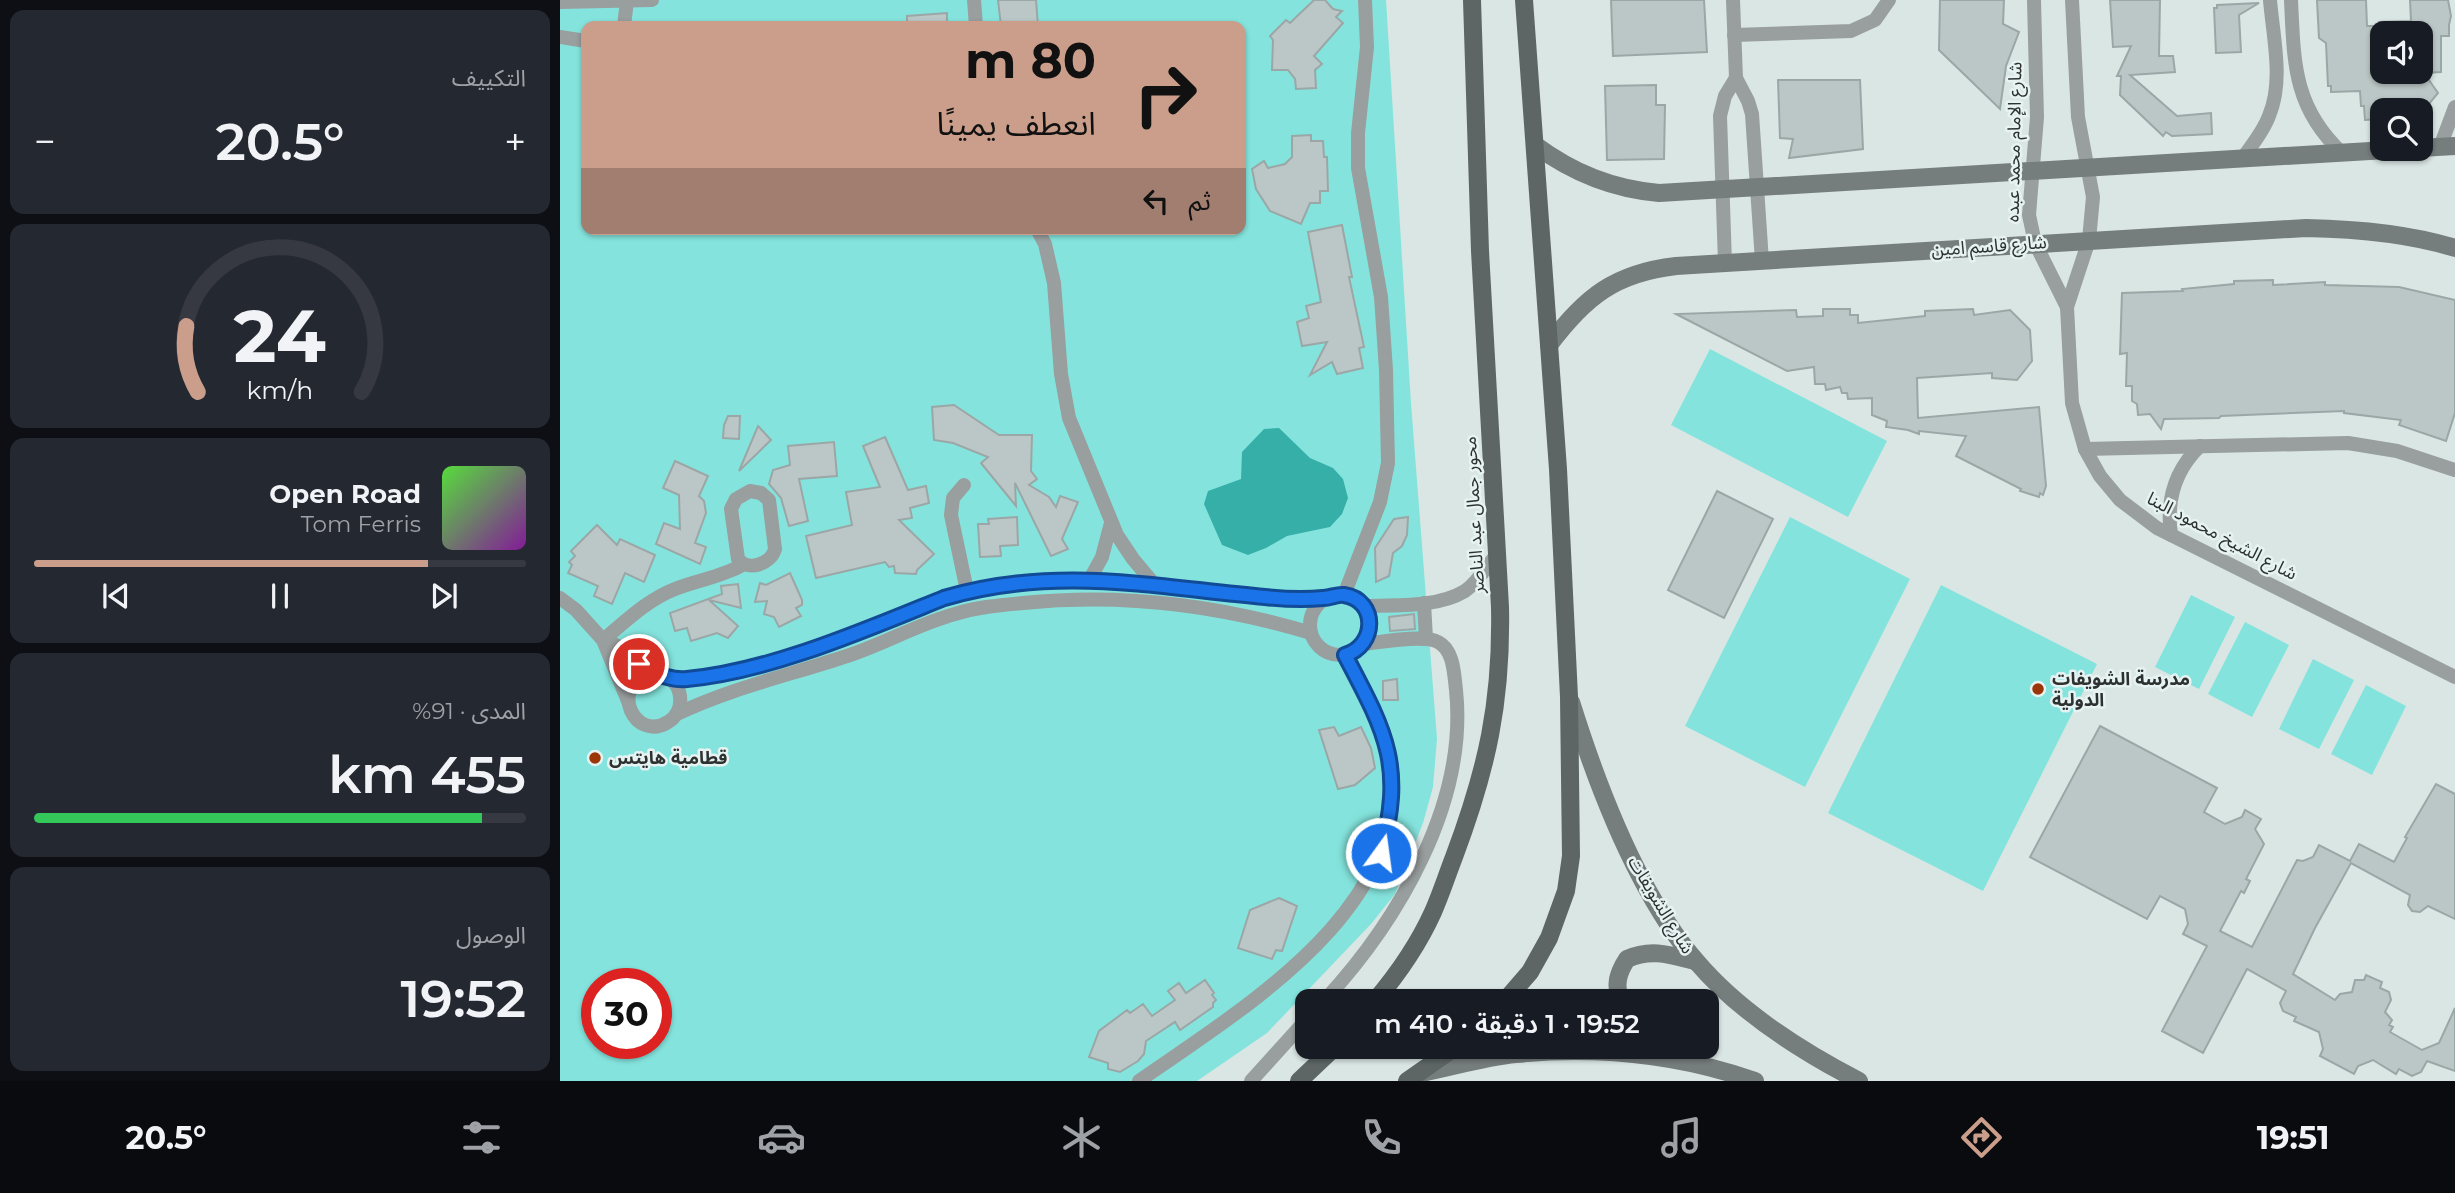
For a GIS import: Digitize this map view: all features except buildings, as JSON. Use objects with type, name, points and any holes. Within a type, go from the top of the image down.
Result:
[{"type":"main road","name":"محور جمال عبد الناصر","points":[[1384,989],[1409,954],[1433,913],[1475,802],[1497,699],[1501,647],[1480,251],[1472,0]]},
{"type":"main road","points":[[1515,989],[1530,972],[1559,915],[1566,891],[1571,843],[1569,697],[1558,469],[1524,0]]},
{"type":"main road","points":[[1535,145],[1566,167],[1621,188],[1659,194],[2370,151]]},
{"type":"main road","name":"شارع قاسم امين","points":[[1549,345],[1576,311],[1594,295],[1630,275],[1661,268],[2306,228],[2377,232],[2412,237],[2455,248]]},
{"type":"main road","name":"شارع الشويفات","points":[[1569,697],[1596,776],[1629,851],[1661,912],[1696,961],[1735,999],[1768,1025],[1811,1056],[1859,1081]]},
{"type":"main road","points":[[1618,989],[1616,981],[1627,959],[1647,952],[1659,952],[1696,961]]},
{"type":"main road","points":[[1414,1077],[1514,1054],[1573,1050],[1610,1051],[1683,1060],[1722,1069],[1755,1081]]},
{"type":"main road","points":[[1299,1081],[1322,1059]]},
{"type":"main road","points":[[1414,1077],[1439,1059]]},
{"type":"street","points":[[560,2],[652,0]]},
{"type":"street","points":[[974,0],[976,21]]},
{"type":"street","points":[[1344,595],[1376,513],[1388,463],[1381,297],[1358,168],[1358,133],[1367,47],[1365,0]]},
{"type":"street","points":[[1733,0],[1736,78],[1748,101],[1753,128],[1762,261]]},
{"type":"street","points":[[1734,35],[1852,31],[1875,20],[1889,0]]},
{"type":"street","name":"شارع الإمام محمد عبده","points":[[2034,0],[2037,89],[2029,208],[2035,243]]},
{"type":"street","points":[[2071,0],[2075,90],[2093,197],[2089,240]]},
{"type":"street","points":[[2242,159],[2264,127],[2274,102],[2276,74],[2270,0]]},
{"type":"street","points":[[2291,0],[2294,60],[2300,90],[2320,131],[2342,153]]},
{"type":"street","points":[[625,21],[627,1]]},
{"type":"street","points":[[560,37],[581,40]]},
{"type":"street","points":[[1725,263],[1720,127],[1726,96],[1736,78]]},
{"type":"street","points":[[2448,146],[2455,107]]},
{"type":"street","points":[[1040,235],[1045,244],[1054,283],[1061,374],[1069,418],[1111,522],[1124,547],[1154,584]]},
{"type":"street","name":"شارع الشيخ محمود البنا","points":[[2089,240],[2067,307],[2072,403],[2085,449],[2100,476],[2120,500],[2144,520],[2171,535],[2455,677]]},
{"type":"street","name":"شارع الشيخ محمود البنا","points":[[2035,243],[2067,307]]},
{"type":"street","points":[[2085,449],[2348,443],[2397,451],[2455,470]]},
{"type":"street","points":[[2171,535],[2169,510],[2174,486],[2184,464],[2200,446]]},
{"type":"street","points":[[964,485],[953,498],[951,515],[967,591]]},
{"type":"street","points":[[603,640],[640,609],[667,592],[726,573],[742,565],[749,566],[771,558],[775,552],[771,505],[765,496],[756,491],[740,495],[732,509],[737,555],[742,565]]},
{"type":"street","points":[[1090,579],[1102,557],[1111,522]]},
{"type":"street","points":[[1363,606],[1424,603],[1464,591],[1476,581],[1497,554]]},
{"type":"street","points":[[671,680],[723,673],[799,652],[967,591],[1032,582],[1090,579],[1276,598],[1326,598],[1344,595],[1363,606],[1370,625],[1364,644]]},
{"type":"street","points":[[560,598],[576,610],[603,640],[635,718],[645,725],[659,726],[666,724],[677,714],[718,697],[851,655],[957,613],[1005,605],[1084,599],[1153,602],[1224,611],[1274,622],[1311,634]]},
{"type":"street","points":[[1326,598],[1312,613],[1310,623],[1315,641],[1328,653],[1345,655],[1364,644],[1426,639],[1436,641],[1447,650],[1454,677],[1457,730],[1447,792],[1418,864],[1388,921],[1367,951],[1334,989]]},
{"type":"street","points":[[1424,603],[1426,639]]},
{"type":"street","points":[[603,640],[623,649],[650,674]]},
{"type":"street","points":[[1139,1081],[1280,979],[1343,914],[1370,877],[1381,853],[1388,826],[1392,779],[1383,730],[1345,655]]},
{"type":"street","points":[[628,701],[632,686],[643,676],[658,674],[671,680],[677,687],[680,696],[677,714]]},
{"type":"street","points":[[1251,1081],[1295,1033]]},
{"type":"shaded area","points":[[560,0],[1386,0],[1411,403],[1437,739],[1433,787],[1423,823],[1395,894],[1371,924],[1309,989],[1295,989],[1295,1004],[1267,1033],[1197,1081],[560,1081]]},
{"type":"shaded area","points":[[1710,349],[1887,441],[1848,517],[1671,425]]},
{"type":"shaded area","points":[[1279,428],[1310,458],[1333,468],[1343,479],[1348,498],[1342,514],[1330,527],[1287,536],[1248,555],[1222,545],[1204,504],[1208,491],[1241,479],[1242,452],[1264,429]]},
{"type":"shaded area","points":[[1790,517],[1910,579],[1805,787],[1685,726]]},
{"type":"shaded area","points":[[1941,585],[2097,664],[1983,891],[1828,813]]},
{"type":"shaded area","points":[[2191,595],[2235,617],[2199,689],[2155,667]]},
{"type":"shaded area","points":[[2245,622],[2289,645],[2252,717],[2208,694]]},
{"type":"shaded area","points":[[2313,659],[2354,680],[2319,749],[2279,729]]},
{"type":"shaded area","points":[[2366,685],[2406,706],[2372,775],[2331,754]]},
{"type":"place","name":"مدرسة الشويفات الدولية","points":[[2038,689]]},
{"type":"place","name":"قطامية هايتس","points":[[595,758]]},
{"type":"route","points":[[639,664],[650,674],[665,676],[671,680],[723,673],[799,652],[967,591],[1062,579],[1154,584],[1276,598],[1326,598],[1335,595],[1352,597],[1363,606],[1370,625],[1364,644],[1345,655],[1383,730],[1392,779],[1388,826],[1381,853]]}]
